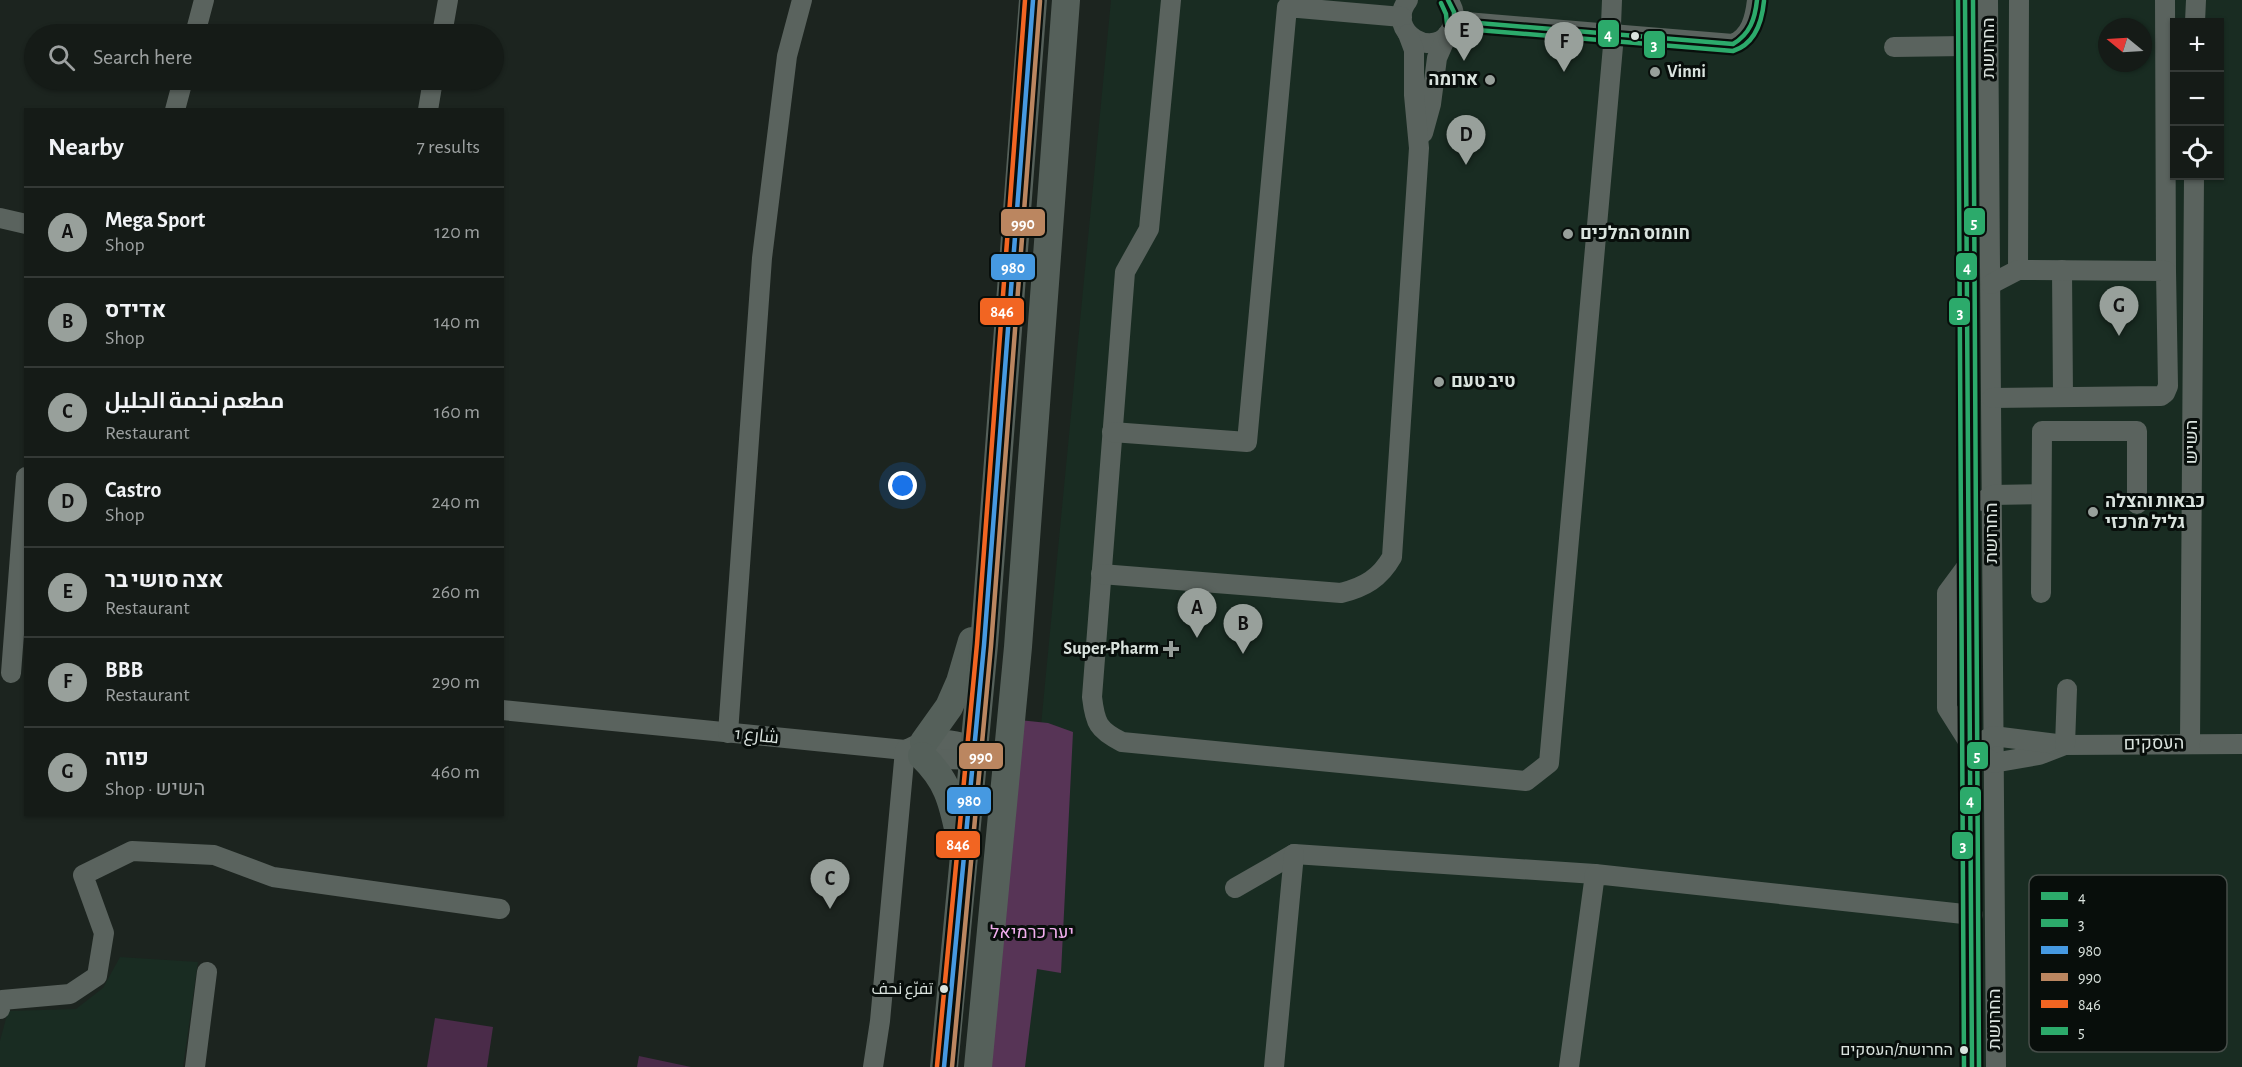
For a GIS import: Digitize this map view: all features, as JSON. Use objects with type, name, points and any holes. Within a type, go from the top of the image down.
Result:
[{"type":"highway","points":[[944,1067],[989,587],[1033,0]]},
{"type":"highway","points":[[978,1067],[1018,647],[1066,0]]},
{"type":"highway","points":[[964,856],[952,800],[944,782],[917,749],[949,707],[960,682],[989,587]]},
{"type":"street","points":[[198,24],[204,0]]},
{"type":"street","points":[[444,24],[448,0]]},
{"type":"street","points":[[728,733],[762,258],[787,56],[802,0]]},
{"type":"street","points":[[1171,0],[1149,229],[1125,272],[1092,697],[1094,718],[1107,734],[1122,742],[1526,781],[1549,763],[1614,35],[1611,25],[1612,0]]},
{"type":"street","points":[[1419,148],[1431,104],[1437,58],[1451,28],[1454,12],[1448,0]]},
{"type":"street","points":[[1406,17],[1415,40],[1424,43],[1438,41],[1451,28],[1614,35],[1733,44],[1747,34],[1756,12],[1757,0]]},
{"type":"street","name":"החרושת","points":[[1965,0],[1973,915],[1972,1067]]},
{"type":"street","name":"החרושת","points":[[1988,0],[1996,1067]]},
{"type":"street","points":[[2018,270],[2019,0]]},
{"type":"street","points":[[1992,398],[2160,396],[2165,393],[2168,386],[2165,0]]},
{"type":"street","points":[[2195,18],[2196,0]]},
{"type":"street","points":[[1112,432],[1247,442],[1287,7],[1406,17]]},
{"type":"street","points":[[1101,574],[1341,593],[1358,589],[1374,580],[1392,557],[1419,148],[1414,95],[1414,50],[1406,17]]},
{"type":"street","points":[[1989,34],[2019,35]]},
{"type":"street","points":[[1894,46],[1965,46]]},
{"type":"street","points":[[176,108],[180,90]]},
{"type":"street","points":[[428,108],[432,90]]},
{"type":"street","points":[[1989,98],[2018,98]]},
{"type":"street","name":"השיש","points":[[2190,744],[2194,180]]},
{"type":"street","points":[[0,218],[24,224]]},
{"type":"street","points":[[1991,284],[2018,270],[2166,271]]},
{"type":"street","points":[[2062,270],[2063,397]]},
{"type":"street","points":[[2041,593],[2042,431],[2137,431],[2136,504]]},
{"type":"street","points":[[1969,510],[1992,495],[2041,494]]},
{"type":"street","points":[[12,674],[24,505]]},
{"type":"street","points":[[2066,745],[2067,689]]},
{"type":"street","name":"شارع 1","points":[[504,710],[917,749],[947,741],[974,753],[1007,759]]},
{"type":"street","points":[[1993,736],[2066,745],[2039,755],[1993,763],[1971,746],[1993,736]]},
{"type":"street","name":"העסקים","points":[[2066,745],[2242,744]]},
{"type":"street","points":[[873,1067],[917,749]]},
{"type":"street","points":[[0,1009],[2,1000],[70,994],[97,976],[104,933],[83,875],[132,850],[214,855],[273,877],[500,909]]},
{"type":"street","points":[[1235,888],[1294,854],[1595,873],[1973,915]]},
{"type":"street","points":[[1274,1067],[1294,854]]},
{"type":"street","points":[[1569,1067],[1595,873]]},
{"type":"street","points":[[195,1067],[207,972]]},
{"type":"shaded area","points":[[1111,0],[2242,0],[2242,1067],[1008,1067]]},
{"type":"shaded area","points":[[120,957],[198,962],[183,1067],[0,1067],[0,1041],[8,1011],[76,1009],[103,988]]},
{"type":"shaded area","points":[[435,1018],[493,1027],[487,1067],[427,1067]]},
{"type":"shaded area","points":[[639,1056],[691,1067],[637,1067]]},
{"type":"green space","name":"יער כרמיאל","points":[[1019,720],[1048,723],[1073,732],[1061,973],[1037,969],[1025,1067],[988,1067]]},
{"type":"transit line","name":"846","points":[[937,1066],[977,644],[1025,0]]},
{"type":"transit line","name":"980","points":[[944,1067],[984,645],[1033,0]]},
{"type":"transit line","name":"4","points":[[1448,0],[1454,12],[1454,21],[1733,44],[1748,31],[1757,0]]},
{"type":"transit line","name":"3","points":[[1958,0],[1964,1067]]},
{"type":"transit line","name":"4","points":[[1965,0],[1972,1067]]},
{"type":"transit line","name":"5","points":[[1973,0],[1979,1067]]},
{"type":"transit line","name":"990","points":[[952,1067],[991,646],[1040,1]]},
{"type":"transit line","name":"3","points":[[1441,3],[1447,24],[1453,28],[1733,51],[1741,48],[1752,38],[1759,24],[1764,1]]},
{"type":"place","name":"אצה סושי בר","points":[[1464,61]]},
{"type":"place","name":"BBB","points":[[1564,72]]},
{"type":"place","name":"Vinni","points":[[1655,72]]},
{"type":"place","name":"ארומה","points":[[1490,80]]},
{"type":"place","name":"Castro","points":[[1466,165]]},
{"type":"place","name":"חומוס המלכים","points":[[1568,234]]},
{"type":"place","name":"פוזה","points":[[2119,336]]},
{"type":"place","name":"טיב טעם","points":[[1439,382]]},
{"type":"place","name":"כבאות והצלה גליל מרכזי","points":[[2093,512]]},
{"type":"place","name":"Mega Sport","points":[[1197,638]]},
{"type":"place","name":"Super-Pharm","points":[[1171,649]]},
{"type":"place","name":"אדידס","points":[[1243,654]]},
{"type":"place","name":"مطعم نجمة الجليل","points":[[830,909]]},
{"type":"place","name":"تفرّع نحف","points":[[944,989]]},
{"type":"place","name":"החרושת/העסקים","points":[[1964,1050]]}]
